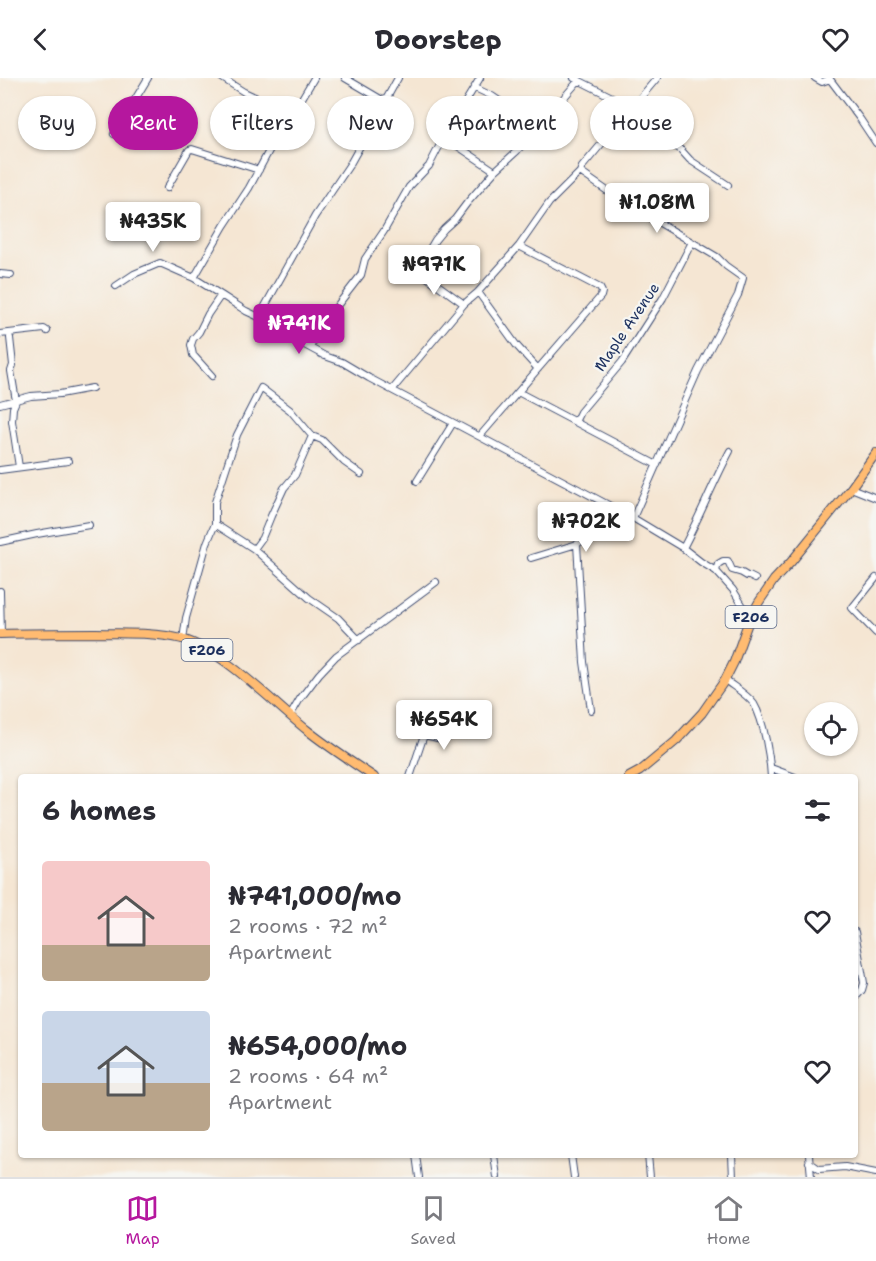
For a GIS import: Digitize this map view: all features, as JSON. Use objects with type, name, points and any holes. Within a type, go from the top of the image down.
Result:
[{"type":"main road","name":"F206","points":[[634,774],[676,741],[702,713],[725,680],[749,620],[774,580],[851,488],[876,453]]},
{"type":"main road","name":"F206","points":[[0,634],[132,633],[183,639],[210,652],[234,668],[290,716],[370,774]]},
{"type":"street","points":[[137,96],[148,78]]},
{"type":"street","points":[[222,78],[252,96]]},
{"type":"street","points":[[303,96],[314,78]]},
{"type":"street","points":[[345,78],[377,96]]},
{"type":"street","points":[[387,96],[399,78]]},
{"type":"street","points":[[470,96],[480,78]]},
{"type":"street","points":[[642,96],[657,78]]},
{"type":"street","points":[[815,78],[822,82],[830,78],[876,143]]},
{"type":"street","points":[[563,96],[577,79],[610,96]]},
{"type":"street","points":[[475,88],[492,96]]},
{"type":"street","points":[[167,188],[189,150],[192,149],[259,170]]},
{"type":"street","points":[[194,278],[270,150]]},
{"type":"street","points":[[259,317],[315,216],[357,150]]},
{"type":"street","points":[[310,347],[330,315],[361,275],[365,259],[409,187],[429,166],[437,150]]},
{"type":"street","points":[[464,150],[495,171]]},
{"type":"street","points":[[464,304],[417,270],[444,229],[495,171],[518,150]]},
{"type":"street","points":[[392,390],[464,304],[478,292],[519,246],[549,202],[580,172],[596,150]]},
{"type":"street","points":[[681,150],[690,160],[728,185]]},
{"type":"street","points":[[580,172],[717,257],[743,278],[738,295],[698,371],[633,518]]},
{"type":"street","name":"Maple Avenue","points":[[574,422],[622,362],[663,298],[692,242]]},
{"type":"street","points":[[480,436],[601,296],[602,292],[600,288],[519,246]]},
{"type":"street","points":[[116,286],[134,274],[158,264],[164,264],[194,278],[286,335],[325,356],[342,362],[633,518],[683,548],[716,571],[733,590],[749,620]]},
{"type":"street","points":[[0,274],[11,275]]},
{"type":"street","points":[[478,292],[517,346],[538,369]]},
{"type":"street","points":[[212,376],[193,355],[191,345],[220,295]]},
{"type":"street","points":[[0,334],[25,330],[44,329],[47,331]]},
{"type":"street","points":[[10,338],[13,365],[11,371],[16,401],[12,421],[19,467]]},
{"type":"street","points":[[0,404],[32,396],[92,388]]},
{"type":"street","points":[[183,639],[186,618],[207,543],[215,524],[215,502],[237,435],[261,388],[290,410],[312,436],[322,440],[360,474]]},
{"type":"street","points":[[518,392],[657,465]]},
{"type":"street","points":[[417,481],[453,423]]},
{"type":"street","points":[[254,549],[262,538],[284,488],[296,475],[312,436]]},
{"type":"street","points":[[683,548],[699,520],[730,451]]},
{"type":"street","points":[[0,470],[68,461]]},
{"type":"street","points":[[851,488],[876,498]]},
{"type":"street","points":[[531,558],[578,544],[624,514]]},
{"type":"street","points":[[215,524],[254,549],[309,598],[338,618],[359,640]]},
{"type":"street","points":[[0,542],[89,525]]},
{"type":"street","points":[[578,544],[584,662],[591,710]]},
{"type":"street","points":[[716,571],[718,564],[728,561],[732,570],[755,579]]},
{"type":"street","points":[[876,578],[852,608],[876,633]]},
{"type":"street","points":[[290,716],[319,674],[336,656],[436,582]]},
{"type":"street","points":[[0,591],[0,634]]},
{"type":"street","points":[[725,680],[754,705],[765,736],[771,774]]},
{"type":"street","points":[[411,774],[424,735],[442,739],[447,737],[452,728],[450,718]]},
{"type":"street","points":[[771,768],[787,774]]},
{"type":"street","points":[[858,949],[864,982],[858,995]]},
{"type":"street","points":[[416,1158],[419,1177]]},
{"type":"street","points":[[494,1158],[497,1177]]},
{"type":"street","points":[[571,1158],[574,1177]]},
{"type":"street","points":[[648,1158],[650,1177]]},
{"type":"street","points":[[732,1158],[733,1177]]},
{"type":"street","points":[[809,1159],[819,1169],[845,1167],[876,1173]]},
{"type":"street","points":[[809,1159],[811,1177]]}]
